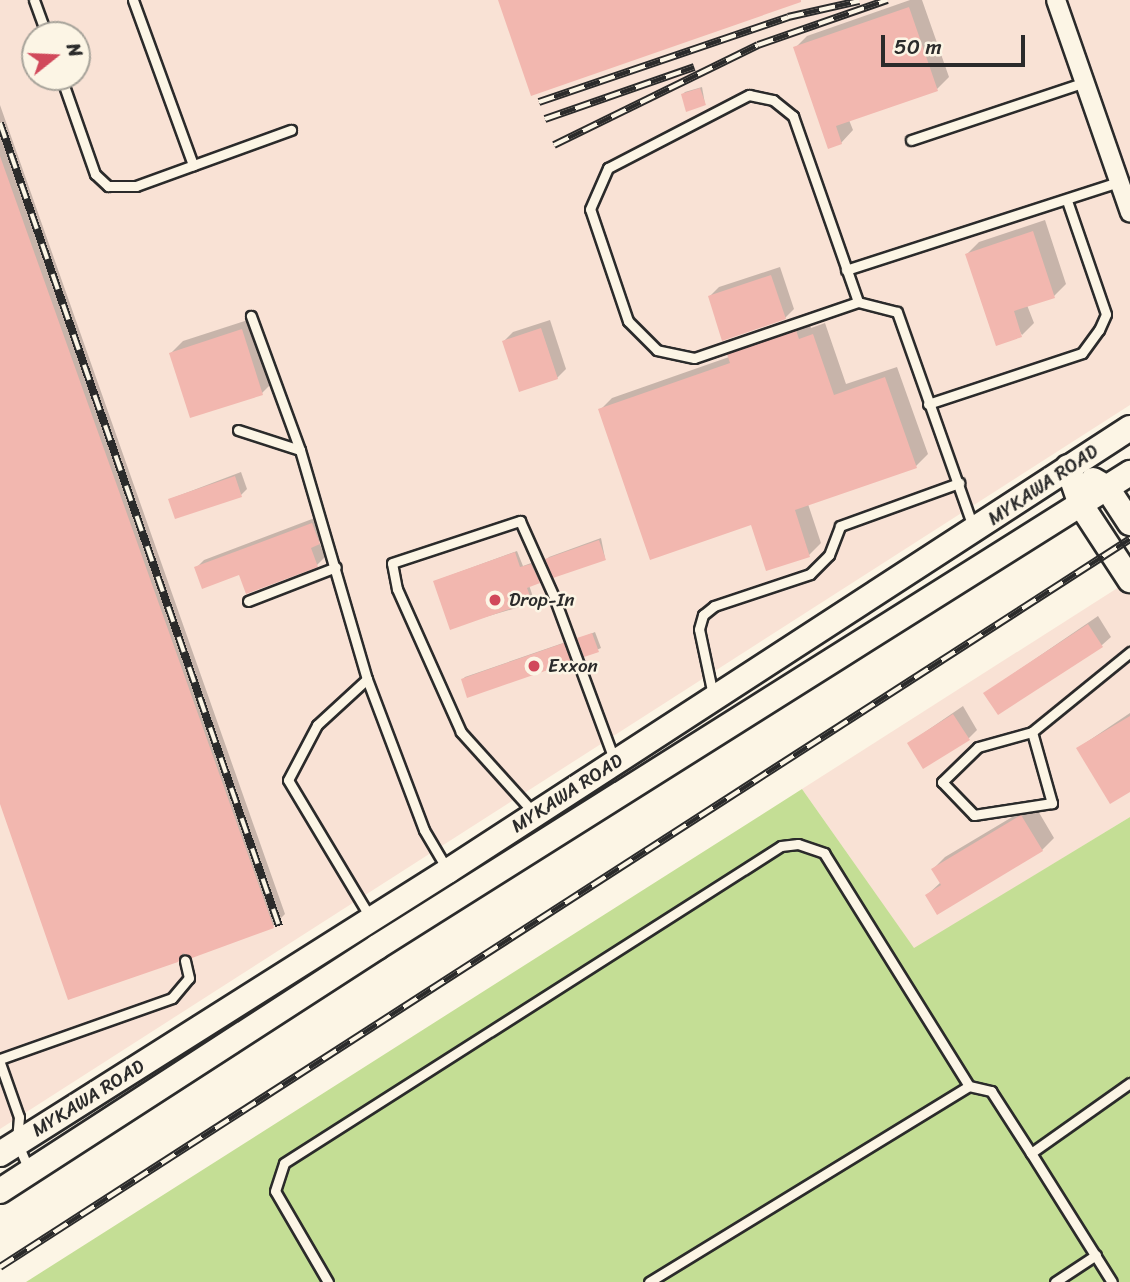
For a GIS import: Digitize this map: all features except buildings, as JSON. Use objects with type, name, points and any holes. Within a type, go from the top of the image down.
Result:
[{"type":"main road","name":"MYKAWA ROAD","points":[[9,1148],[615,763],[710,686],[975,531],[1130,428]]},
{"type":"main road","points":[[1068,467],[1107,488],[1130,523]]},
{"type":"main road","points":[[1068,467],[1081,505],[1130,580]]},
{"type":"main road","name":"MYKAWA ROAD","points":[[0,1191],[627,790],[1130,473]]},
{"type":"main road","points":[[615,763],[627,790]]},
{"type":"main road","points":[[448,871],[462,895]]},
{"type":"street","points":[[1056,0],[1130,213]]},
{"type":"lane","points":[[34,0],[42,21]]},
{"type":"lane","points":[[134,0],[193,165]]},
{"type":"lane","points":[[911,139],[1085,82]]},
{"type":"lane","points":[[66,91],[95,174],[108,186],[136,186],[291,130]]},
{"type":"lane","points":[[858,302],[793,116],[773,100],[749,95],[608,168],[590,209],[628,321],[657,350],[694,358],[858,302],[897,312],[975,531]]},
{"type":"lane","points":[[846,271],[1119,182]]},
{"type":"lane","points":[[928,404],[1083,353],[1099,330],[1106,314],[1067,201]]},
{"type":"lane","points":[[251,316],[300,450],[337,567],[367,679],[424,830],[448,871]]},
{"type":"lane","points":[[238,430],[300,450]]},
{"type":"lane","points":[[710,686],[699,629],[703,615],[714,606],[810,574],[829,555],[840,526],[959,483]]},
{"type":"lane","points":[[534,814],[461,732],[397,589],[392,563],[520,521],[554,597],[615,763]]},
{"type":"lane","points":[[248,601],[337,567]]},
{"type":"lane","points":[[1032,732],[1052,803],[974,815],[942,782],[978,747],[1032,732],[1130,652]]},
{"type":"lane","points":[[367,679],[317,725],[288,780],[371,918]]},
{"type":"lane","points":[[328,1282],[275,1191],[284,1163],[781,846],[798,844],[824,853],[969,1086]]},
{"type":"lane","points":[[29,1172],[9,1148],[19,1117],[0,1061],[172,998],[189,978],[185,960]]},
{"type":"lane","points":[[1031,1153],[1130,1083]]},
{"type":"lane","points":[[649,1282],[969,1086],[991,1091],[1112,1282]]},
{"type":"lane","points":[[1055,1282],[1096,1255]]},
{"type":"shaded area","points":[[0,0],[1130,0],[1130,405],[0,1129]]},
{"type":"shaded area","points":[[1130,580],[1130,817],[914,949],[802,789]]},
{"type":"green space","points":[[802,789],[914,948],[1130,817],[1130,1282],[26,1282]]},
{"type":"railway","points":[[554,145],[758,45],[887,0]]},
{"type":"railway","points":[[539,102],[788,17],[859,1]]},
{"type":"railway","points":[[545,119],[694,67]]},
{"type":"railway","points":[[0,123],[279,926]]},
{"type":"railway","points":[[0,1267],[1130,539]]},
{"type":"place","name":"Drop-In","points":[[495,600]]},
{"type":"place","name":"Exxon","points":[[534,666]]}]
